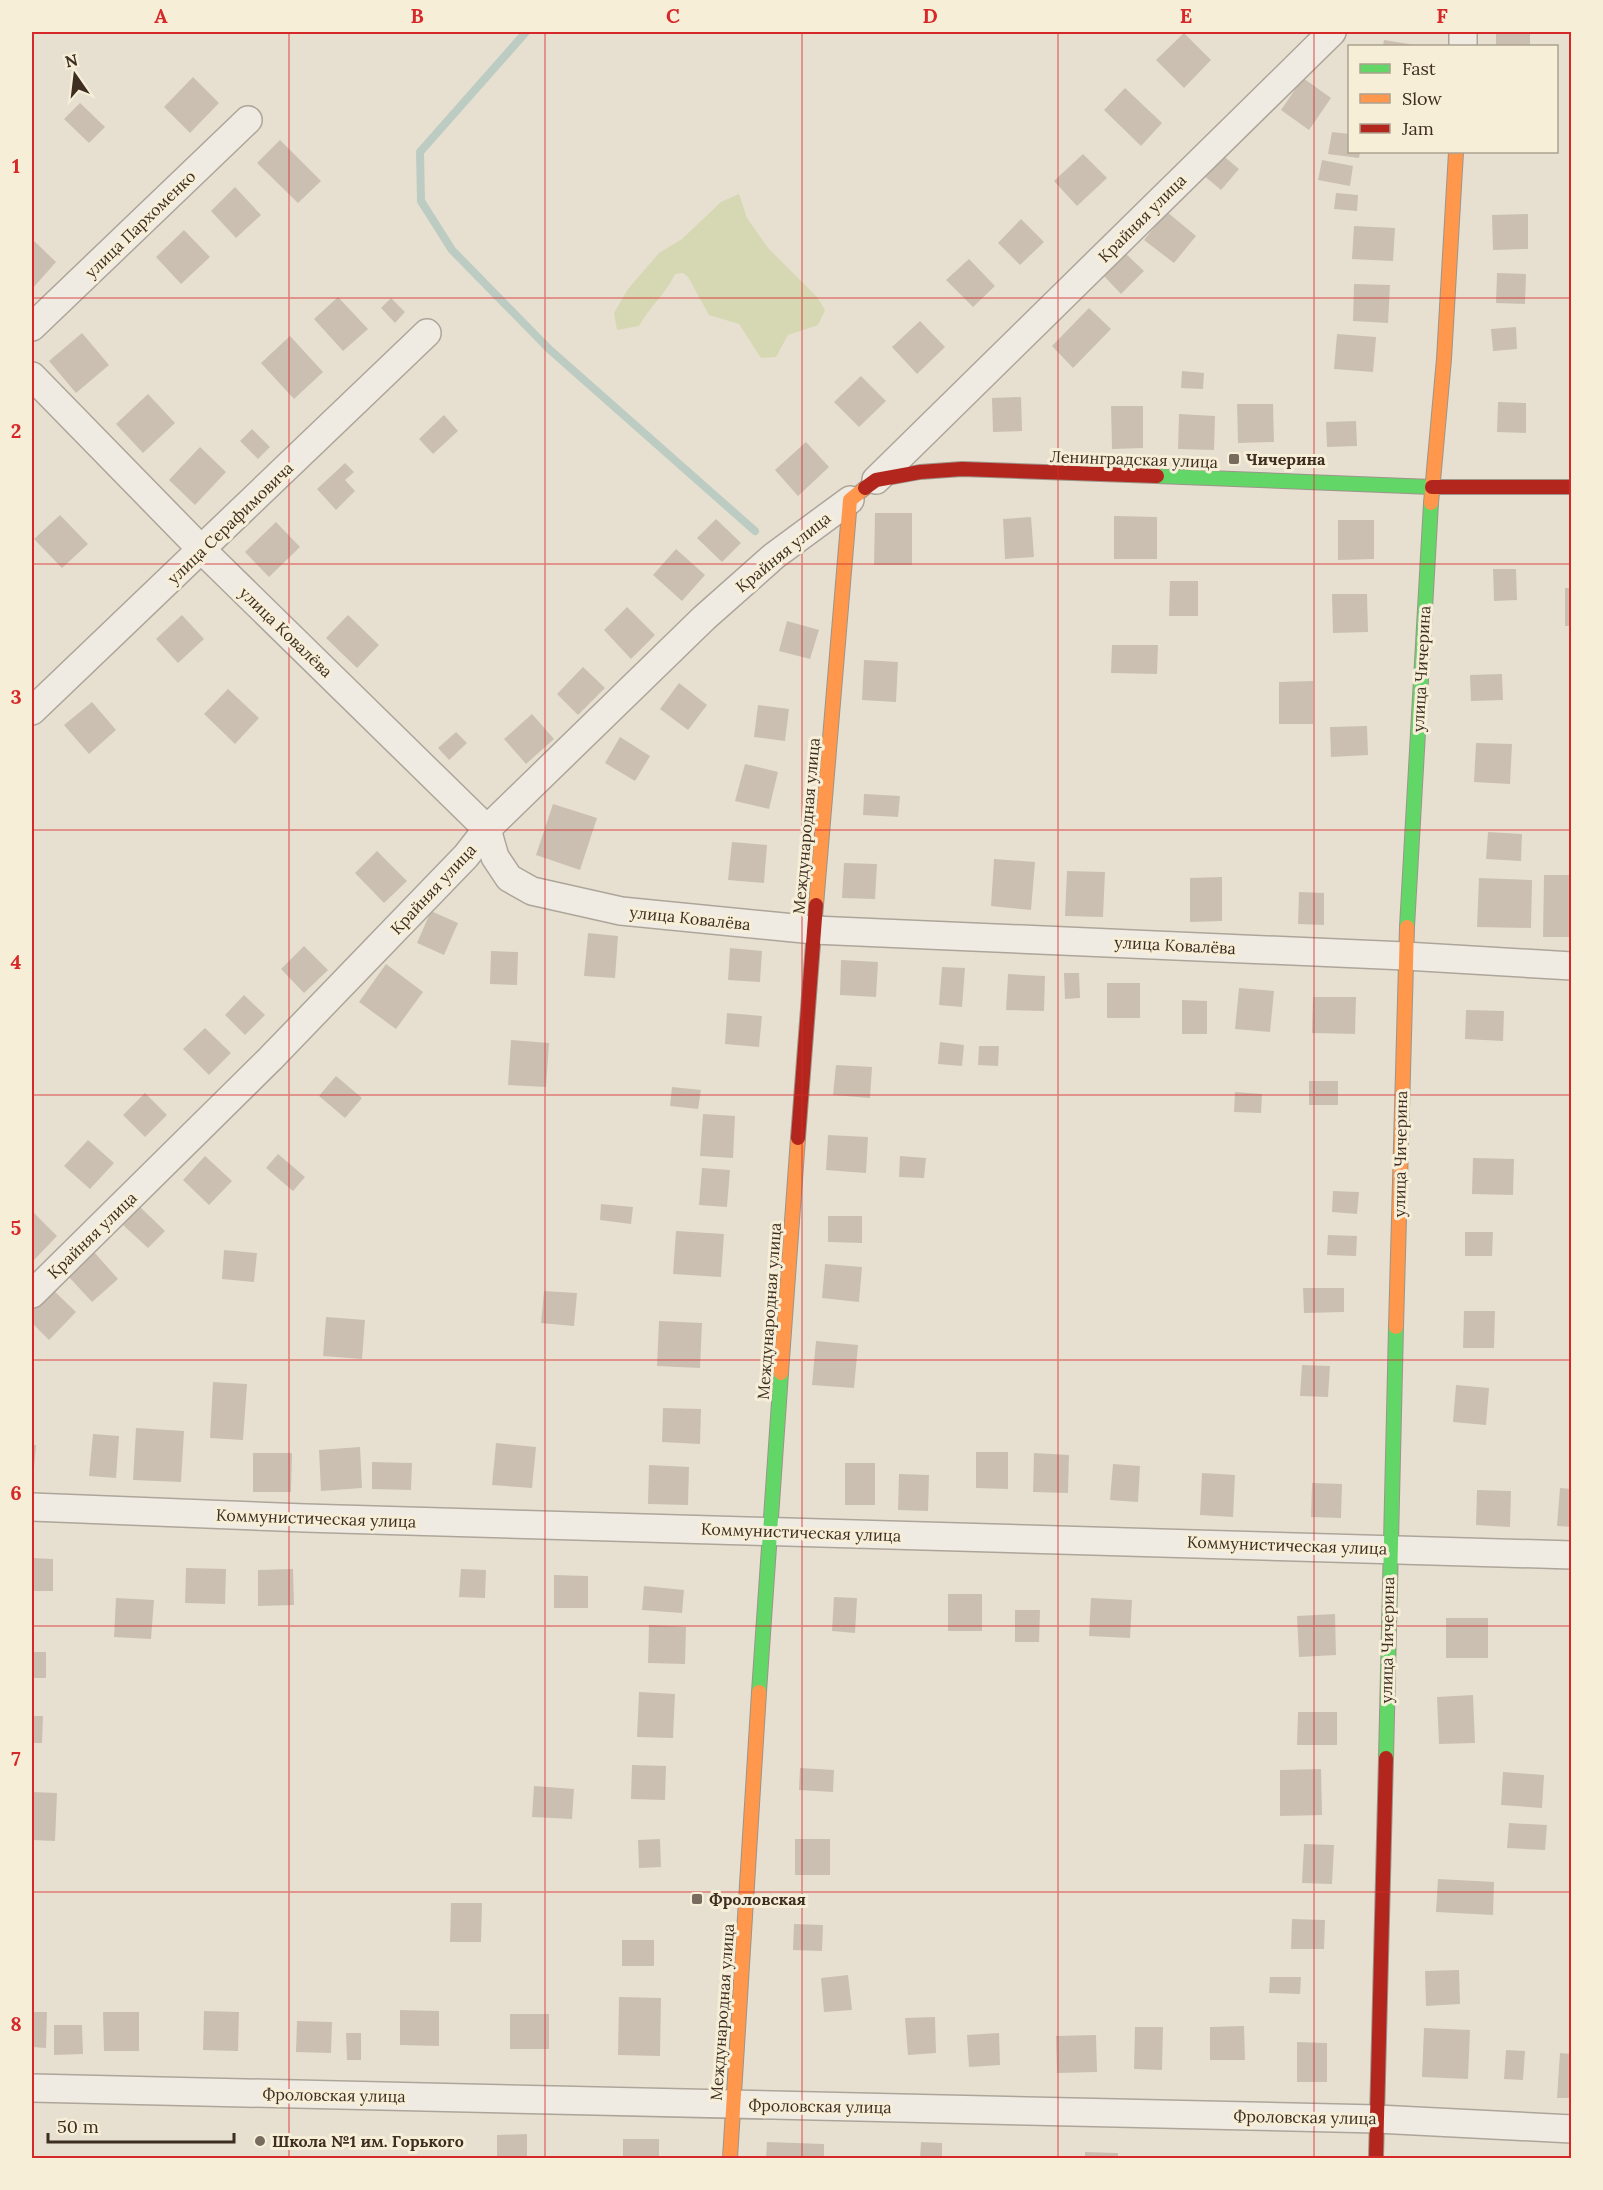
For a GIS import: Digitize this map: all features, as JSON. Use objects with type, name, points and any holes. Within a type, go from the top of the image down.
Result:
[{"type":"street","name":"Крайняя улица","points":[[876,480],[1332,32]]},
{"type":"street","name":"улица Пархоменко","points":[[32,327],[248,120]]},
{"type":"street","name":"улица Чичерина","points":[[1376,2158],[1405,956],[1432,487],[1444,359],[1456,153]]},
{"type":"street","name":"улица Серафимовича","points":[[32,711],[427,333]]},
{"type":"street","name":"улица Ковалёва","points":[[32,376],[202,550],[487,829],[495,857],[509,878],[532,891],[621,911],[814,930],[1405,956],[1572,966]]},
{"type":"street","name":"Ленинградская улица","points":[[876,480],[920,472],[962,469],[1432,487],[1572,487]]},
{"type":"street","points":[[850,500],[876,480]]},
{"type":"street","name":"Крайняя улица","points":[[32,1294],[270,1059],[466,856],[487,829],[704,618],[774,556],[850,500]]},
{"type":"street","name":"Международная улица","points":[[730,2158],[769,1532],[814,930],[850,500]]},
{"type":"street","name":"Коммунистическая улица","points":[[32,1507],[769,1532],[1572,1555]]},
{"type":"street","name":"Фроловская улица","points":[[32,2088],[1377,2119],[1572,2129]]},
{"type":"green space","points":[[739,194],[747,218],[768,248],[817,297],[825,310],[818,325],[788,335],[776,357],[761,358],[739,324],[709,315],[688,277],[683,273],[675,274],[639,326],[617,330],[614,313],[628,289],[659,253],[682,239],[721,202]]},
{"type":"building","points":[[1496,32],[1530,32],[1530,45],[1496,45]]},
{"type":"building","points":[[1184,33],[1211,60],[1184,88],[1156,60]]},
{"type":"building","points":[[1384,40],[1415,45],[1383,45]]},
{"type":"building","points":[[193,77],[219,103],[190,133],[164,107]]},
{"type":"building","points":[[1303,78],[1331,98],[1309,130],[1281,110]]},
{"type":"building","points":[[1125,88],[1162,123],[1141,146],[1104,110]]},
{"type":"building","points":[[80,103],[105,127],[89,143],[64,119]]},
{"type":"building","points":[[1332,132],[1348,134],[1348,153],[1360,153],[1359,158],[1328,154]]},
{"type":"building","points":[[280,140],[321,181],[298,203],[257,163]]},
{"type":"building","points":[[1220,153],[1239,169],[1221,190],[1202,174]]},
{"type":"building","points":[[1083,154],[1107,178],[1077,206],[1054,181]]},
{"type":"building","points":[[1322,160],[1353,166],[1350,186],[1318,180]]},
{"type":"building","points":[[235,187],[261,215],[236,238],[211,211]]},
{"type":"building","points":[[1336,193],[1358,195],[1357,211],[1334,209]]},
{"type":"building","points":[[1167,212],[1196,236],[1174,263],[1144,240]]},
{"type":"building","points":[[1528,214],[1528,249],[1493,250],[1492,215]]},
{"type":"building","points":[[1021,219],[1044,242],[1020,265],[998,243]]},
{"type":"building","points":[[1354,226],[1395,228],[1393,261],[1352,259]]},
{"type":"building","points":[[184,230],[210,257],[181,284],[156,257]]},
{"type":"building","points":[[32,239],[56,262],[32,289]]},
{"type":"building","points":[[1124,252],[1144,271],[1121,294],[1102,274]]},
{"type":"building","points":[[969,259],[995,286],[973,307],[946,280]]},
{"type":"building","points":[[1497,273],[1526,274],[1525,304],[1496,303]]},
{"type":"building","points":[[1354,284],[1390,285],[1388,323],[1353,321]]},
{"type":"building","points":[[338,297],[368,329],[343,351],[314,319]]},
{"type":"building","points":[[391,298],[405,312],[395,323],[381,308]]},
{"type":"building","points":[[1089,308],[1111,329],[1073,368],[1052,346]]},
{"type":"building","points":[[920,321],[945,347],[917,374],[892,347]]},
{"type":"building","points":[[1516,327],[1517,349],[1493,351],[1491,329]]},
{"type":"building","points":[[82,333],[109,365],[76,393],[49,361]]},
{"type":"building","points":[[1337,334],[1376,337],[1373,372],[1334,369]]},
{"type":"building","points":[[290,336],[323,372],[294,399],[261,363]]},
{"type":"building","points":[[1182,371],[1204,373],[1203,389],[1181,388]]},
{"type":"building","points":[[861,376],[886,401],[859,427],[834,402]]},
{"type":"building","points":[[148,394],[175,423],[143,453],[116,424]]},
{"type":"building","points":[[1021,397],[1022,431],[993,432],[992,398]]},
{"type":"building","points":[[1498,402],[1526,403],[1526,433],[1497,432]]},
{"type":"building","points":[[1237,404],[1273,404],[1274,442],[1238,443]]},
{"type":"building","points":[[1111,406],[1143,406],[1143,448],[1112,449]]},
{"type":"building","points":[[1179,414],[1215,416],[1214,450],[1178,449]]},
{"type":"building","points":[[444,415],[458,431],[433,454],[419,439]]},
{"type":"building","points":[[1356,421],[1357,446],[1327,447],[1326,422]]},
{"type":"building","points":[[252,429],[270,447],[258,459],[240,441]]},
{"type":"building","points":[[806,442],[829,467],[798,496],[775,470]]},
{"type":"building","points":[[200,447],[226,472],[195,505],[169,480]]},
{"type":"building","points":[[345,463],[354,472],[345,480],[355,491],[336,510],[317,489]]},
{"type":"building","points":[[875,513],[912,513],[912,565],[874,565]]},
{"type":"building","points":[[60,515],[88,544],[62,568],[34,539]]},
{"type":"building","points":[[1114,516],[1157,517],[1157,559],[1114,559]]},
{"type":"building","points":[[1031,517],[1034,557],[1005,559],[1003,519]]},
{"type":"building","points":[[716,519],[741,543],[722,562],[697,538]]},
{"type":"building","points":[[1338,520],[1374,520],[1374,559],[1338,560]]},
{"type":"building","points":[[276,522],[300,547],[269,577],[245,552]]},
{"type":"building","points":[[676,549],[705,575],[682,601],[653,575]]},
{"type":"building","points":[[1493,569],[1516,569],[1517,600],[1494,601]]},
{"type":"building","points":[[1170,581],[1198,581],[1198,616],[1169,616]]},
{"type":"building","points":[[1565,588],[1572,588],[1572,626],[1565,626]]},
{"type":"building","points":[[1332,594],[1367,594],[1368,632],[1333,633]]},
{"type":"building","points":[[627,607],[655,635],[631,659],[604,630]]},
{"type":"building","points":[[182,615],[204,639],[178,663],[156,639]]},
{"type":"building","points":[[348,615],[379,645],[357,668],[326,638]]},
{"type":"building","points":[[787,621],[819,630],[810,659],[779,651]]},
{"type":"building","points":[[1112,645],[1158,645],[1157,674],[1111,673]]},
{"type":"building","points":[[864,660],[898,662],[896,702],[862,700]]},
{"type":"building","points":[[583,667],[605,688],[578,715],[557,694]]},
{"type":"building","points":[[1502,674],[1503,700],[1471,701],[1470,675]]},
{"type":"building","points":[[1313,681],[1313,724],[1279,724],[1279,682]]},
{"type":"building","points":[[679,683],[707,705],[688,730],[660,709]]},
{"type":"building","points":[[228,689],[259,718],[235,744],[204,714]]},
{"type":"building","points":[[92,702],[116,730],[89,754],[64,725]]},
{"type":"building","points":[[758,705],[789,709],[785,741],[754,737]]},
{"type":"building","points":[[532,714],[554,739],[526,764],[504,739]]},
{"type":"building","points":[[1367,726],[1368,755],[1331,757],[1330,727]]},
{"type":"building","points":[[456,732],[467,743],[449,760],[438,748]]},
{"type":"building","points":[[620,737],[650,756],[635,781],[605,763]]},
{"type":"building","points":[[1476,743],[1512,744],[1510,784],[1474,782]]},
{"type":"building","points":[[745,764],[778,772],[769,809],[735,801]]},
{"type":"building","points":[[864,794],[900,796],[898,817],[863,815]]},
{"type":"building","points":[[553,804],[597,818],[580,870],[536,855]]},
{"type":"building","points":[[1488,832],[1522,834],[1521,861],[1486,859]]},
{"type":"building","points":[[732,842],[767,845],[764,883],[728,880]]},
{"type":"building","points":[[377,851],[407,881],[384,903],[355,873]]},
{"type":"building","points":[[994,859],[1035,862],[1031,910],[991,906]]},
{"type":"building","points":[[844,863],[877,864],[875,899],[842,898]]},
{"type":"building","points":[[1067,871],[1105,872],[1103,917],[1065,916]]},
{"type":"building","points":[[1544,875],[1572,875],[1572,937],[1543,937]]},
{"type":"building","points":[[1222,877],[1222,921],[1190,922],[1190,878]]},
{"type":"building","points":[[1479,878],[1532,880],[1531,928],[1477,927]]},
{"type":"building","points":[[1299,892],[1324,893],[1324,925],[1298,924]]},
{"type":"building","points":[[431,911],[458,923],[444,955],[417,943]]},
{"type":"building","points":[[588,933],[618,936],[615,978],[584,976]]},
{"type":"building","points":[[304,946],[328,970],[304,993],[281,969]]},
{"type":"building","points":[[730,948],[762,951],[760,982],[728,980]]},
{"type":"building","points":[[491,951],[518,952],[517,985],[490,984]]},
{"type":"building","points":[[841,960],[878,962],[876,997],[840,995]]},
{"type":"building","points":[[386,964],[423,992],[396,1029],[359,1002]]},
{"type":"building","points":[[942,967],[965,968],[962,1007],[939,1005]]},
{"type":"building","points":[[1064,973],[1079,973],[1080,998],[1065,999]]},
{"type":"building","points":[[1008,974],[1045,976],[1044,1011],[1006,1010]]},
{"type":"building","points":[[1107,983],[1140,983],[1140,1018],[1107,1018]]},
{"type":"building","points":[[1239,988],[1274,991],[1270,1032],[1235,1029]]},
{"type":"building","points":[[244,995],[265,1015],[245,1035],[225,1015]]},
{"type":"building","points":[[1313,997],[1356,997],[1355,1034],[1312,1033]]},
{"type":"building","points":[[1182,1000],[1207,1001],[1207,1034],[1182,1034]]},
{"type":"building","points":[[1466,1010],[1504,1011],[1503,1041],[1465,1039]]},
{"type":"building","points":[[727,1013],[762,1016],[759,1047],[725,1044]]},
{"type":"building","points":[[205,1028],[231,1053],[209,1075],[183,1049]]},
{"type":"building","points":[[511,1040],[549,1043],[546,1087],[508,1085]]},
{"type":"building","points":[[940,1042],[964,1045],[962,1066],[938,1064]]},
{"type":"building","points":[[979,1046],[999,1046],[998,1066],[978,1065]]},
{"type":"building","points":[[836,1065],[872,1067],[870,1098],[833,1095]]},
{"type":"building","points":[[336,1076],[362,1098],[345,1118],[319,1096]]},
{"type":"building","points":[[1309,1081],[1338,1081],[1338,1105],[1309,1105]]},
{"type":"building","points":[[672,1087],[701,1090],[698,1109],[670,1106]]},
{"type":"building","points":[[1235,1092],[1262,1094],[1261,1113],[1234,1112]]},
{"type":"building","points":[[145,1093],[167,1115],[145,1137],[123,1115]]},
{"type":"building","points":[[703,1114],[735,1116],[733,1158],[700,1156]]},
{"type":"building","points":[[828,1135],[868,1137],[866,1173],[826,1170]]},
{"type":"building","points":[[88,1140],[114,1163],[90,1189],[64,1166]]},
{"type":"building","points":[[278,1154],[305,1177],[293,1191],[266,1168]]},
{"type":"building","points":[[205,1156],[232,1181],[209,1205],[183,1180]]},
{"type":"building","points":[[900,1156],[926,1158],[924,1178],[899,1177]]},
{"type":"building","points":[[1473,1158],[1514,1159],[1513,1195],[1472,1194]]},
{"type":"building","points":[[702,1168],[730,1170],[727,1207],[699,1205]]},
{"type":"building","points":[[1333,1191],[1359,1192],[1357,1214],[1332,1212]]},
{"type":"building","points":[[601,1204],[633,1207],[631,1224],[600,1220]]},
{"type":"building","points":[[140,1207],[165,1231],[148,1248],[123,1225]]},
{"type":"building","points":[[33,1212],[57,1236],[32,1262],[32,1214]]},
{"type":"building","points":[[828,1216],[862,1216],[862,1243],[828,1242]]},
{"type":"building","points":[[676,1231],[724,1234],[721,1277],[673,1274]]},
{"type":"building","points":[[1465,1232],[1493,1232],[1492,1256],[1465,1256]]},
{"type":"building","points":[[1328,1235],[1357,1236],[1356,1256],[1327,1255]]},
{"type":"building","points":[[224,1250],[257,1253],[254,1282],[222,1279]]},
{"type":"building","points":[[94,1252],[118,1279],[92,1302],[68,1276]]},
{"type":"building","points":[[825,1264],[862,1267],[859,1302],[822,1298]]},
{"type":"building","points":[[51,1288],[76,1312],[49,1340],[32,1323],[32,1309]]},
{"type":"building","points":[[1303,1288],[1344,1288],[1344,1312],[1304,1313]]},
{"type":"building","points":[[544,1291],[577,1293],[574,1326],[541,1323]]},
{"type":"building","points":[[1464,1311],[1495,1311],[1494,1348],[1463,1348]]},
{"type":"building","points":[[326,1317],[365,1320],[362,1359],[323,1356]]},
{"type":"building","points":[[659,1321],[702,1323],[700,1368],[657,1366]]},
{"type":"building","points":[[816,1341],[858,1345],[854,1388],[812,1385]]},
{"type":"building","points":[[1302,1365],[1330,1366],[1328,1397],[1300,1396]]},
{"type":"building","points":[[213,1382],[247,1384],[243,1440],[210,1438]]},
{"type":"building","points":[[1456,1385],[1489,1388],[1486,1425],[1453,1422]]},
{"type":"building","points":[[663,1408],[701,1409],[700,1444],[662,1442]]},
{"type":"building","points":[[136,1428],[184,1431],[181,1482],[133,1480]]},
{"type":"building","points":[[93,1434],[119,1436],[116,1478],[89,1476]]},
{"type":"building","points":[[496,1443],[536,1447],[532,1488],[492,1485]]},
{"type":"building","points":[[32,1445],[36,1445],[33,1480],[32,1480]]},
{"type":"building","points":[[360,1447],[362,1488],[321,1491],[319,1450]]},
{"type":"building","points":[[976,1452],[1008,1452],[1008,1489],[976,1488]]},
{"type":"building","points":[[253,1453],[292,1453],[291,1492],[253,1492]]},
{"type":"building","points":[[1034,1453],[1069,1455],[1068,1493],[1033,1492]]},
{"type":"building","points":[[372,1462],[412,1463],[411,1490],[372,1489]]},
{"type":"building","points":[[845,1463],[875,1463],[875,1505],[845,1505]]},
{"type":"building","points":[[1113,1464],[1140,1466],[1138,1502],[1110,1500]]},
{"type":"building","points":[[649,1465],[689,1467],[688,1505],[648,1504]]},
{"type":"building","points":[[1202,1473],[1235,1475],[1233,1517],[1200,1515]]},
{"type":"building","points":[[899,1474],[929,1475],[928,1511],[898,1510]]},
{"type":"building","points":[[1312,1483],[1342,1484],[1341,1518],[1311,1517]]},
{"type":"building","points":[[1560,1488],[1572,1489],[1572,1527],[1557,1526]]},
{"type":"building","points":[[1477,1490],[1511,1491],[1510,1527],[1476,1525]]},
{"type":"building","points":[[32,1558],[53,1559],[53,1591],[32,1591]]},
{"type":"building","points":[[186,1568],[226,1569],[225,1604],[185,1603]]},
{"type":"building","points":[[293,1569],[294,1605],[258,1606],[258,1570]]},
{"type":"building","points":[[461,1569],[486,1570],[485,1598],[459,1597]]},
{"type":"building","points":[[554,1575],[588,1576],[588,1608],[554,1608]]},
{"type":"building","points":[[644,1586],[684,1590],[682,1613],[642,1610]]},
{"type":"building","points":[[948,1594],[982,1594],[982,1631],[948,1631]]},
{"type":"building","points":[[834,1597],[857,1598],[855,1633],[832,1631]]},
{"type":"building","points":[[116,1598],[154,1600],[151,1639],[114,1637]]},
{"type":"building","points":[[1091,1598],[1132,1600],[1130,1638],[1089,1636]]},
{"type":"building","points":[[1015,1610],[1040,1610],[1039,1642],[1015,1642]]},
{"type":"building","points":[[1335,1614],[1336,1655],[1299,1657],[1297,1616]]},
{"type":"building","points":[[1446,1618],[1488,1618],[1488,1658],[1446,1658]]},
{"type":"building","points":[[649,1625],[686,1627],[685,1664],[648,1663]]},
{"type":"building","points":[[32,1652],[46,1652],[46,1678],[32,1678]]},
{"type":"building","points":[[639,1692],[675,1694],[673,1738],[637,1737]]},
{"type":"building","points":[[1473,1695],[1475,1743],[1439,1744],[1437,1697]]},
{"type":"building","points":[[1298,1712],[1337,1712],[1337,1745],[1297,1745]]},
{"type":"building","points":[[32,1716],[43,1716],[42,1743],[32,1743]]},
{"type":"building","points":[[632,1765],[666,1766],[665,1800],[631,1799]]},
{"type":"building","points":[[800,1768],[834,1770],[833,1792],[799,1790]]},
{"type":"building","points":[[1321,1769],[1322,1815],[1280,1816],[1280,1770]]},
{"type":"building","points":[[1503,1772],[1544,1775],[1542,1808],[1501,1805]]},
{"type":"building","points":[[534,1786],[574,1789],[572,1819],[532,1817]]},
{"type":"building","points":[[32,1792],[57,1793],[55,1841],[32,1840]]},
{"type":"building","points":[[1509,1823],[1547,1825],[1545,1850],[1507,1848]]},
{"type":"building","points":[[660,1839],[661,1867],[639,1868],[638,1840]]},
{"type":"building","points":[[795,1839],[830,1839],[830,1875],[795,1875]]},
{"type":"building","points":[[1304,1844],[1334,1845],[1332,1884],[1302,1883]]},
{"type":"building","points":[[1438,1879],[1494,1882],[1493,1915],[1436,1912]]},
{"type":"building","points":[[451,1903],[482,1903],[481,1942],[450,1942]]},
{"type":"building","points":[[1292,1919],[1325,1920],[1324,1949],[1291,1949]]},
{"type":"building","points":[[794,1924],[823,1925],[822,1951],[793,1950]]},
{"type":"building","points":[[622,1940],[654,1940],[654,1966],[622,1966]]},
{"type":"building","points":[[1459,1970],[1460,2004],[1426,2006],[1425,1971]]},
{"type":"building","points":[[848,1975],[852,2010],[824,2012],[821,1978]]},
{"type":"building","points":[[1270,1977],[1301,1977],[1300,1994],[1269,1993]]},
{"type":"building","points":[[619,1997],[661,1998],[660,2056],[618,2055]]},
{"type":"building","points":[[400,2010],[439,2011],[439,2046],[400,2045]]},
{"type":"building","points":[[204,2011],[239,2012],[238,2051],[203,2050]]},
{"type":"building","points":[[32,2012],[47,2012],[46,2048],[32,2047]]},
{"type":"building","points":[[103,2012],[139,2012],[139,2051],[104,2051]]},
{"type":"building","points":[[510,2014],[549,2014],[549,2049],[510,2049]]},
{"type":"building","points":[[935,2017],[936,2053],[908,2055],[905,2018]]},
{"type":"building","points":[[297,2021],[332,2022],[331,2053],[296,2052]]},
{"type":"building","points":[[54,2025],[82,2025],[83,2054],[54,2055]]},
{"type":"building","points":[[1244,2026],[1245,2060],[1210,2060],[1210,2027]]},
{"type":"building","points":[[1135,2027],[1163,2027],[1162,2070],[1134,2069]]},
{"type":"building","points":[[1424,2028],[1470,2030],[1468,2079],[1422,2077]]},
{"type":"building","points":[[346,2033],[361,2033],[361,2060],[347,2060]]},
{"type":"building","points":[[999,2033],[1000,2065],[969,2067],[967,2035]]},
{"type":"building","points":[[1096,2035],[1097,2072],[1057,2073],[1056,2036]]},
{"type":"building","points":[[1297,2042],[1327,2043],[1327,2082],[1297,2082]]},
{"type":"building","points":[[1506,2050],[1525,2051],[1523,2080],[1504,2079]]},
{"type":"building","points":[[1560,2053],[1572,2054],[1572,2098],[1557,2098]]},
{"type":"building","points":[[527,2134],[527,2158],[497,2158],[497,2135]]},
{"type":"building","points":[[623,2139],[659,2139],[659,2158],[623,2158]]},
{"type":"building","points":[[767,2142],[824,2144],[824,2158],[766,2158]]},
{"type":"building","points":[[921,2142],[942,2143],[942,2158],[920,2158]]},
{"type":"building","points":[[1085,2152],[1118,2153],[1118,2158],[1085,2158]]},
{"type":"waterway","points":[[526,32],[420,152],[421,201],[452,250],[549,349],[755,531]]},
{"type":"traffic: fast","points":[[1157,476],[1432,487]]},
{"type":"traffic: fast","points":[[1407,927],[1431,503]]},
{"type":"traffic: fast","points":[[1386,1758],[1396,1327]]},
{"type":"traffic: fast","points":[[759,1692],[781,1373]]},
{"type":"traffic: slow","points":[[1431,503],[1444,359],[1456,153]]},
{"type":"traffic: slow","points":[[816,905],[850,500],[865,488]]},
{"type":"traffic: slow","points":[[1396,1327],[1407,927]]},
{"type":"traffic: slow","points":[[781,1373],[798,1138]]},
{"type":"traffic: slow","points":[[730,2158],[759,1692]]},
{"type":"traffic: jam","points":[[865,488],[876,480],[920,472],[962,469],[1157,476]]},
{"type":"traffic: jam","points":[[1432,487],[1572,487]]},
{"type":"traffic: jam","points":[[798,1138],[816,905]]},
{"type":"traffic: jam","points":[[1376,2158],[1386,1758]]},
{"type":"place","name":"Чичерина","points":[[1234,459]]},
{"type":"place","name":"Фроловская","points":[[697,1899]]},
{"type":"place","name":"Школа №1 им. Горького","points":[[260,2141]]}]
